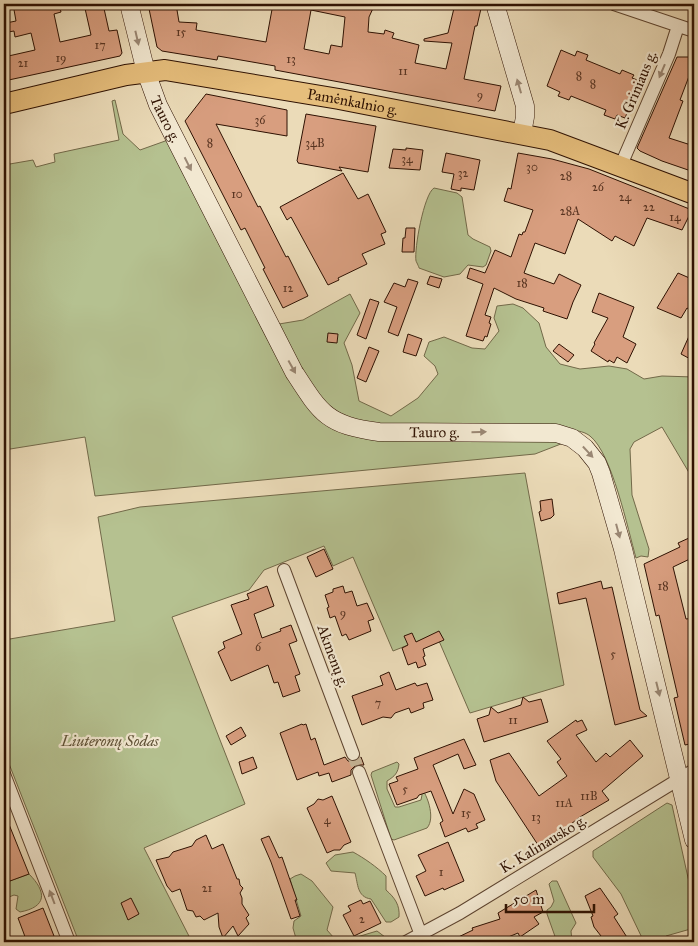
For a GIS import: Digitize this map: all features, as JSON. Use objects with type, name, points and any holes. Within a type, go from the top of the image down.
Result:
[{"type":"main road","name":"Tauro g.","points":[[129,4],[146,72],[158,105],[256,301],[294,372],[322,412],[336,422],[355,428],[379,432],[556,433],[572,438],[592,455],[601,473],[609,498],[687,775],[694,840]]},
{"type":"main road","points":[[495,4],[525,106],[522,133]]},
{"type":"main road","name":"Pamėnkalnio g.","points":[[4,104],[126,75],[165,70],[222,78],[522,133],[570,146],[694,194]]},
{"type":"street","points":[[614,4],[694,31]]},
{"type":"street","name":"K. Griniaus g.","points":[[622,165],[669,54],[678,26]]},
{"type":"street","name":"Akmenų g.","points":[[284,570],[353,754]]},
{"type":"street","points":[[359,772],[421,935]]},
{"type":"street","points":[[4,774],[69,942]]},
{"type":"street","name":"K. Kalinausko g.","points":[[406,942],[421,935],[687,775]]},
{"type":"green space","points":[[115,100],[123,134],[140,150],[168,140],[279,324],[303,320],[350,294],[360,313],[344,343],[352,365],[359,401],[391,416],[418,398],[438,374],[435,366],[424,356],[429,342],[444,337],[472,348],[485,349],[499,331],[494,318],[497,306],[513,304],[523,308],[539,323],[546,347],[560,364],[580,369],[609,366],[627,369],[644,379],[662,376],[694,377],[694,481],[662,427],[634,442],[630,449],[632,495],[649,549],[648,557],[641,556],[636,558],[612,475],[598,445],[590,436],[575,430],[572,430],[566,442],[535,454],[95,496],[85,437],[4,450],[4,165],[33,160],[36,167],[55,162],[54,154],[119,140],[112,101]]},
{"type":"green space","points":[[434,188],[457,193],[462,197],[468,235],[490,247],[491,251],[486,265],[483,267],[468,265],[460,274],[444,277],[419,268],[416,261],[418,234],[423,211],[430,192]]},
{"type":"green space","name":"Liuteronų Sodas","points":[[525,473],[564,685],[470,713],[436,634],[393,651],[353,557],[333,566],[324,546],[264,570],[249,590],[172,617],[245,804],[144,848],[192,942],[79,942],[4,751],[4,640],[115,621],[98,517],[140,507]]},
{"type":"green space","points":[[397,762],[399,764],[397,772],[387,781],[387,789],[395,807],[421,800],[422,795],[418,784],[427,799],[431,818],[427,828],[394,840],[391,839],[371,775],[372,772]]},
{"type":"green space","points":[[667,803],[672,805],[694,905],[694,928],[666,936],[663,942],[644,942],[621,894],[593,857],[593,851]]},
{"type":"green space","points":[[353,852],[379,869],[386,876],[386,890],[392,896],[399,909],[399,917],[391,922],[386,922],[371,899],[363,896],[355,873],[331,871],[326,863],[335,855]]},
{"type":"green space","points":[[29,874],[39,887],[41,898],[39,903],[29,910],[20,912],[16,909],[18,896],[14,895],[4,899],[4,883]]},
{"type":"green space","points":[[301,874],[312,881],[333,907],[327,930],[334,938],[347,940],[377,931],[385,937],[383,942],[297,942],[293,928],[294,921],[301,916],[290,879]]},
{"type":"green space","points":[[552,881],[557,881],[576,923],[571,931],[572,942],[557,942],[547,914],[547,910],[554,901],[549,884]]},
{"type":"building","points":[[13,4],[59,4],[61,12],[54,14],[60,42],[91,35],[84,4],[103,4],[109,31],[117,30],[122,53],[120,56],[4,81],[4,57],[35,50],[31,33],[15,37],[14,31],[8,32],[6,23],[16,21]]},
{"type":"building","points":[[148,4],[176,4],[179,22],[197,23],[196,30],[266,42],[273,4],[375,4],[369,17],[368,32],[384,34],[385,30],[394,33],[392,38],[419,45],[415,63],[446,69],[452,43],[424,41],[424,39],[448,33],[455,4],[482,4],[477,26],[475,26],[464,79],[501,86],[495,111],[275,70],[275,66],[218,56],[217,60],[162,51],[157,47]],"holes":[[[311,10],[345,17],[342,47],[331,45],[329,54],[304,49]]]},
{"type":"building","points":[[561,50],[575,56],[577,51],[588,55],[586,60],[620,74],[622,70],[634,75],[632,78],[640,81],[625,118],[617,115],[615,119],[604,115],[606,110],[571,96],[569,100],[558,96],[560,92],[547,86]]},
{"type":"building","points":[[677,57],[694,57],[694,71],[691,71],[680,100],[683,101],[669,138],[694,146],[694,172],[662,161],[637,148]]},
{"type":"building","points":[[206,94],[287,110],[287,136],[216,124],[258,207],[260,206],[308,296],[283,308],[245,228],[241,230],[185,121]]},
{"type":"building","points":[[306,114],[376,126],[368,172],[339,167],[342,171],[298,163]]},
{"type":"building","points":[[406,148],[423,150],[420,170],[389,168],[393,149],[406,150]]},
{"type":"building","points":[[446,153],[480,160],[474,190],[461,188],[461,191],[451,189],[454,174],[442,172]]},
{"type":"building","points":[[518,153],[552,159],[589,169],[692,210],[682,230],[647,218],[634,246],[615,236],[612,241],[578,219],[565,254],[535,243],[524,273],[554,284],[559,274],[581,285],[567,319],[543,311],[544,308],[516,299],[494,288],[485,315],[491,317],[489,323],[491,324],[487,337],[485,336],[483,341],[466,336],[483,284],[467,278],[470,268],[485,273],[495,250],[511,257],[519,234],[522,235],[525,232],[533,210],[504,201],[508,188],[511,189]]},
{"type":"building","points":[[343,173],[358,199],[368,194],[386,232],[381,234],[385,244],[362,254],[367,264],[328,285],[291,217],[287,220],[280,207]]},
{"type":"building","points":[[406,228],[415,228],[414,252],[402,252]]},
{"type":"building","points":[[678,273],[694,280],[694,301],[681,318],[657,308]]},
{"type":"building","points":[[430,276],[442,279],[439,288],[427,284]]},
{"type":"building","points":[[408,279],[418,282],[398,336],[388,332],[397,307],[384,302],[394,283],[405,287]]},
{"type":"building","points":[[599,293],[634,307],[623,337],[636,344],[627,363],[617,357],[614,363],[609,360],[608,362],[591,351],[608,318],[592,312]]},
{"type":"building","points":[[370,299],[379,302],[366,339],[357,335]]},
{"type":"building","points":[[694,325],[694,361],[681,354]]},
{"type":"building","points":[[328,333],[338,334],[337,343],[327,342]]},
{"type":"building","points":[[408,334],[422,339],[416,356],[403,352]]},
{"type":"building","points":[[559,344],[574,355],[568,362],[553,351]]},
{"type":"building","points":[[369,347],[379,351],[366,382],[357,378]]},
{"type":"building","points":[[552,499],[554,515],[541,521],[539,512],[541,511],[540,501]]},
{"type":"building","points":[[694,537],[694,557],[673,567],[686,619],[694,618],[694,743],[685,745],[674,698],[678,697],[659,615],[656,616],[644,564],[680,547],[678,543]]},
{"type":"building","points":[[324,549],[333,569],[316,577],[307,557]]},
{"type":"building","points":[[601,581],[603,589],[612,587],[640,710],[647,716],[615,725],[586,598],[559,604],[557,593]]},
{"type":"building","points":[[267,586],[274,606],[254,614],[262,638],[291,625],[297,641],[289,644],[300,674],[295,676],[300,691],[283,697],[278,682],[274,683],[268,665],[231,681],[218,652],[225,648],[223,642],[242,634],[231,605],[249,599],[247,594]]},
{"type":"building","points":[[343,586],[345,593],[352,591],[357,606],[367,603],[374,619],[368,621],[371,631],[349,640],[346,634],[342,636],[335,616],[330,618],[325,595],[333,592],[333,589]]},
{"type":"building","points":[[439,631],[444,640],[423,649],[426,665],[418,668],[416,662],[408,665],[402,648],[408,645],[404,636],[412,633],[416,642]]},
{"type":"building","points":[[389,672],[396,690],[415,683],[417,686],[427,683],[433,700],[423,703],[424,708],[411,713],[409,708],[395,713],[391,718],[383,717],[362,725],[352,696],[383,685],[380,676]]},
{"type":"building","points":[[523,697],[529,702],[541,699],[548,722],[484,742],[477,719],[489,715],[491,707],[498,713],[521,705]]},
{"type":"building","points":[[576,720],[577,722],[582,720],[587,730],[576,735],[596,762],[606,753],[610,757],[630,740],[643,756],[602,791],[609,800],[580,817],[540,848],[496,781],[490,760],[509,753],[539,796],[567,776],[557,762],[561,759],[547,741]]},
{"type":"building","points":[[306,724],[311,740],[315,738],[324,765],[345,757],[348,761],[355,762],[361,757],[364,765],[356,765],[351,770],[351,775],[332,782],[329,773],[319,776],[318,772],[297,780],[280,733]]},
{"type":"building","points":[[241,727],[246,736],[231,745],[226,736]]},
{"type":"building","points":[[464,739],[476,765],[464,769],[458,754],[433,765],[453,814],[464,789],[474,794],[485,820],[476,824],[478,828],[468,832],[466,828],[445,837],[440,823],[443,821],[431,791],[397,805],[389,784],[398,781],[396,777],[418,769],[414,758]]},
{"type":"building","points":[[253,757],[257,768],[242,774],[239,762]]},
{"type":"building","points":[[332,796],[351,842],[344,845],[340,850],[327,853],[307,808],[318,799],[323,800]]},
{"type":"building","points":[[4,812],[29,874],[10,881],[4,865]]},
{"type":"building","points":[[206,835],[212,849],[223,844],[237,879],[239,879],[240,885],[243,888],[240,893],[242,904],[249,915],[246,918],[249,924],[238,936],[233,926],[223,938],[219,927],[218,913],[204,920],[200,916],[196,917],[193,911],[187,910],[180,889],[172,892],[167,886],[156,860],[169,857],[173,852],[192,846],[196,840]]},
{"type":"building","points":[[269,836],[279,858],[282,857],[297,900],[295,900],[300,916],[291,919],[261,839]]},
{"type":"building","points":[[448,842],[464,881],[425,896],[416,876],[426,871],[418,855]]},
{"type":"building","points":[[600,888],[618,914],[614,917],[630,942],[603,942],[594,927],[591,917],[593,916],[585,896]]},
{"type":"building","points":[[536,890],[543,912],[534,917],[539,924],[520,937],[518,933],[496,942],[448,942],[473,930],[472,928],[500,919],[498,913]]},
{"type":"building","points":[[131,898],[139,914],[128,920],[121,903]]},
{"type":"building","points":[[361,900],[363,904],[370,901],[381,923],[354,936],[343,915],[351,911],[348,906]]},
{"type":"building","points":[[43,908],[54,936],[52,937],[54,942],[27,942],[18,918]]},
{"type":"tunnel","points":[[353,754],[359,772]]}]
